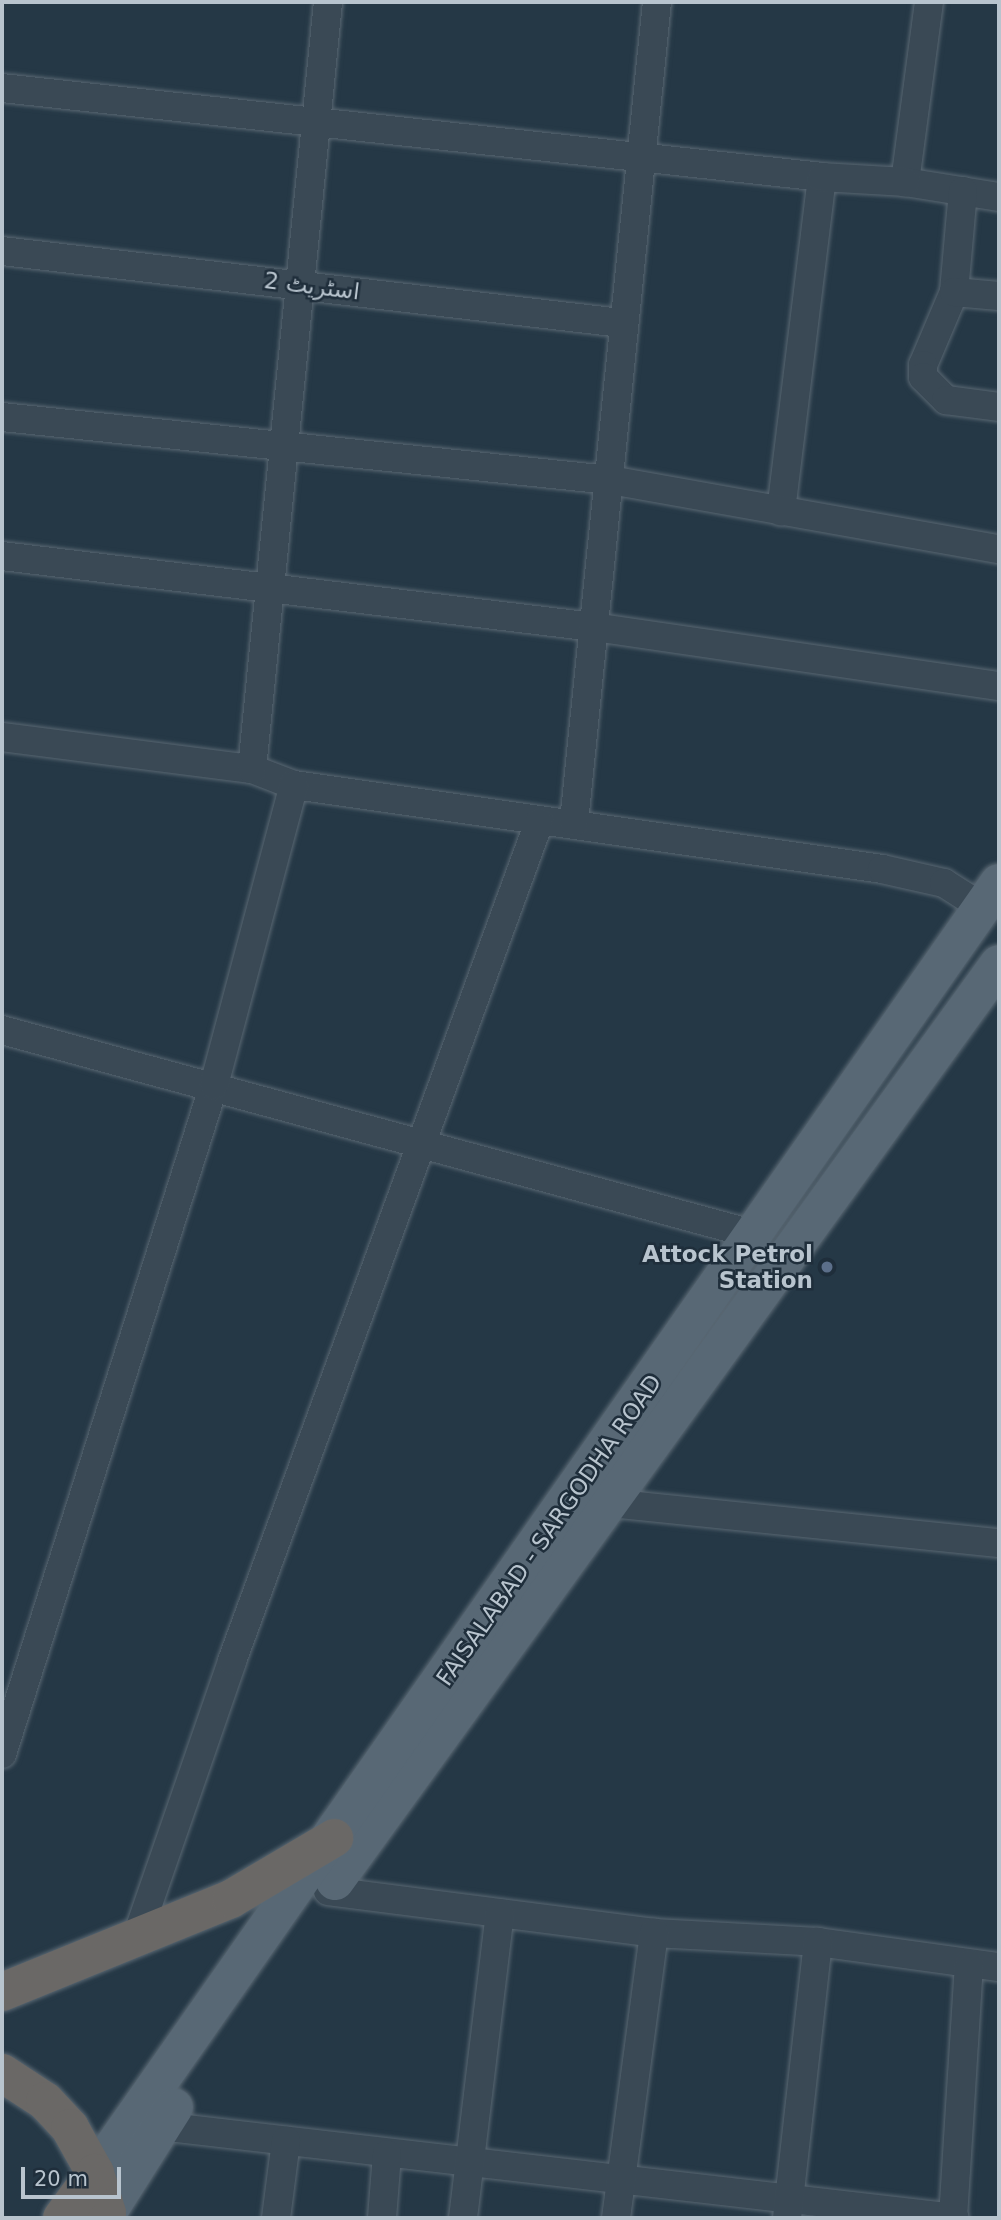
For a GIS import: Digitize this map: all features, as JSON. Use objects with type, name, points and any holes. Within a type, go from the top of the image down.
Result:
[{"type":"highway","points":[[2,1992],[231,1899],[334,1838]]},
{"type":"highway","points":[[2,2073],[45,2101],[70,2128],[95,2173],[106,2216]]},
{"type":"highway","points":[[62,2218],[95,2173]]},
{"type":"main road","name":"FAISALABAD - SARGODHA ROAD","points":[[95,2173],[334,1838],[991,895]]},
{"type":"main road","name":"FAISALABAD - SARGODHA ROAD","points":[[106,2216],[160,2126],[999,964]]},
{"type":"street","points":[[252,769],[328,2]]},
{"type":"street","points":[[574,822],[610,480],[621,323],[657,2]]},
{"type":"street","points":[[905,182],[929,2]]},
{"type":"street","points":[[2,88],[822,177],[905,182],[999,197]]},
{"type":"street","points":[[781,511],[822,177]]},
{"type":"street","points":[[963,191],[954,292],[923,365],[923,377],[946,400],[999,407]]},
{"type":"street","name":"اسٹریٹ 2","points":[[2,251],[621,323]]},
{"type":"street","points":[[954,292],[999,296]]},
{"type":"street","points":[[2,416],[610,480],[999,549]]},
{"type":"street","points":[[2,556],[594,627],[999,686]]},
{"type":"street","points":[[4,745],[252,769],[294,785],[539,822],[574,822],[882,869],[991,895]]},
{"type":"street","points":[[2,1754],[214,1086],[294,785]]},
{"type":"street","points":[[136,1939],[232,1661],[424,1143],[539,822]]},
{"type":"street","points":[[2,1030],[756,1235]]},
{"type":"street","points":[[610,1503],[999,1544]]},
{"type":"street","points":[[328,1891],[654,1933],[818,1942],[999,1968]]},
{"type":"street","points":[[463,2218],[500,1913]]},
{"type":"street","points":[[616,2218],[654,1933]]},
{"type":"street","points":[[788,2210],[818,1942]]},
{"type":"street","points":[[160,2126],[621,2182],[788,2210],[954,2218],[969,1965]]},
{"type":"street","points":[[276,2218],[286,2141]]},
{"type":"street","points":[[382,2218],[387,2154]]},
{"type":"place","name":"Attock Petrol Station","points":[[827,1267]]}]
